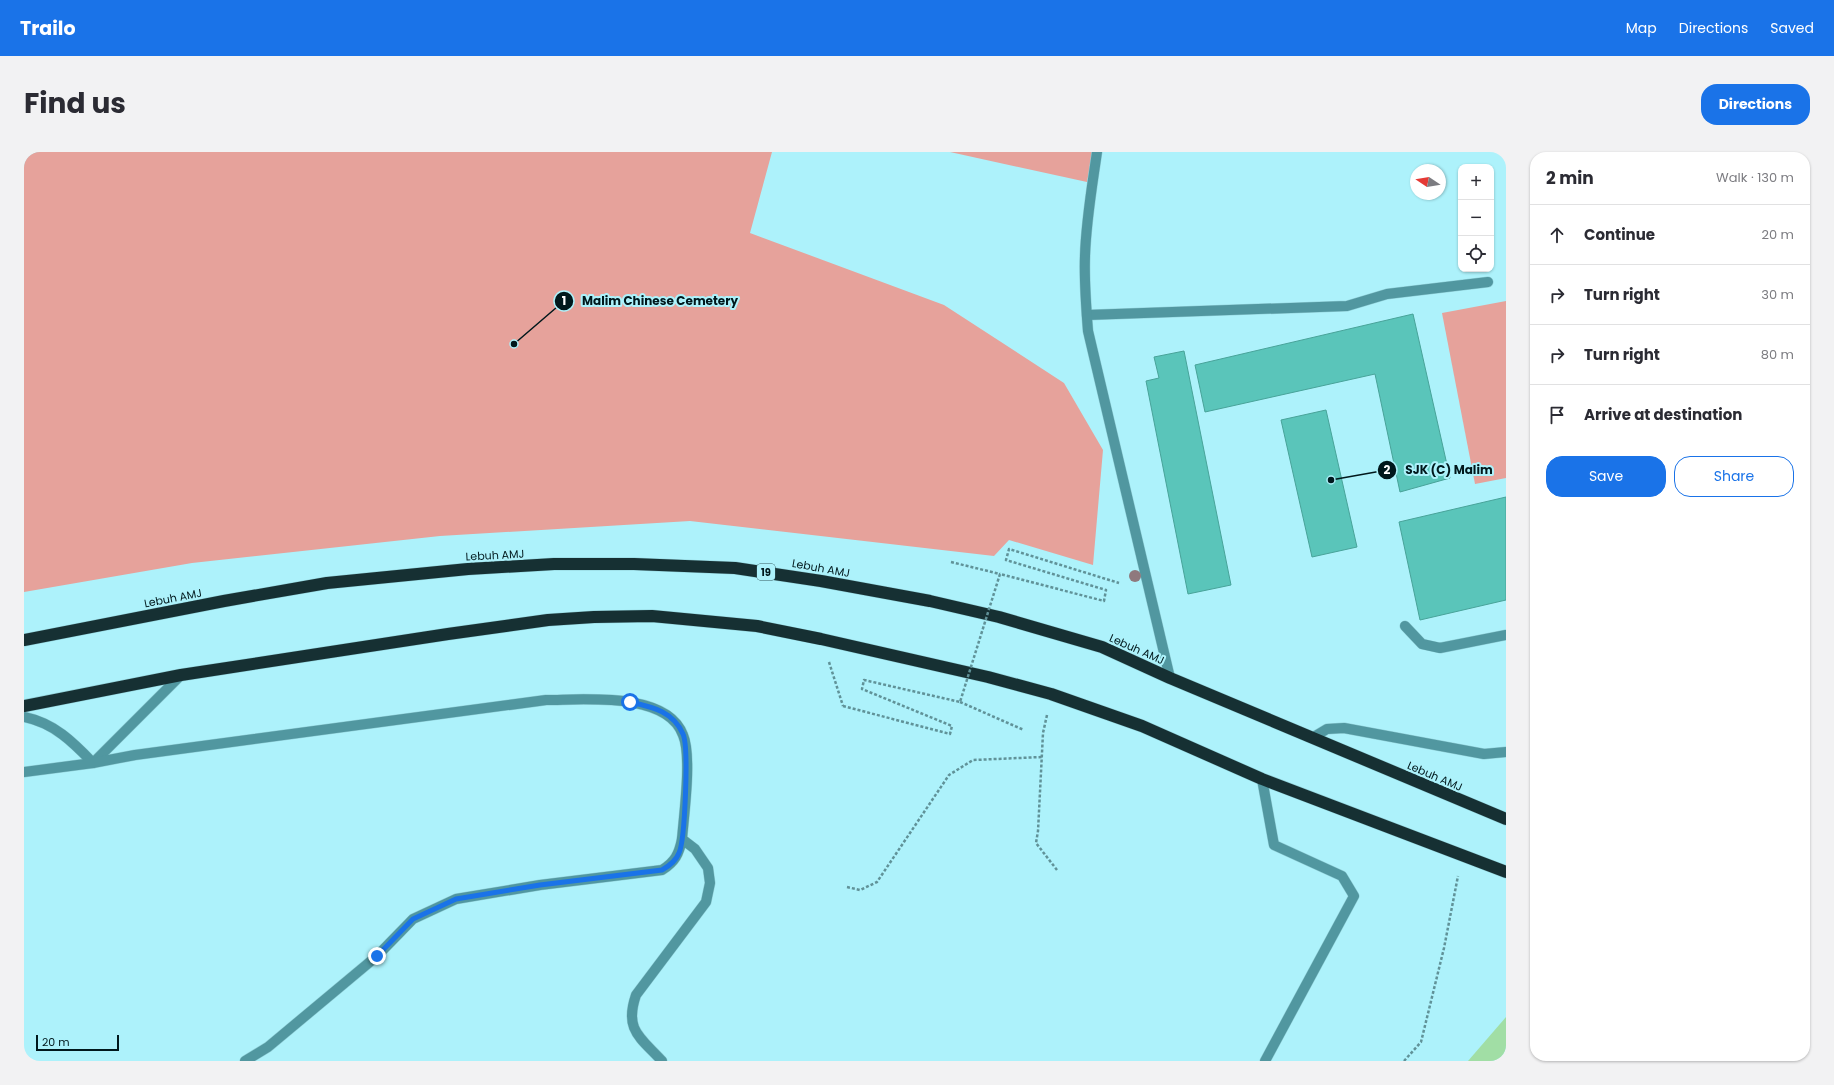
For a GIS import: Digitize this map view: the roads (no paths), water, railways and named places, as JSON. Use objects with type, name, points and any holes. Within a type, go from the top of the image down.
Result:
[{"type":"highway","name":"Lebuh AMJ","points":[[24,640],[224,601],[327,583],[476,569],[554,564],[634,564],[735,568],[821,581],[930,601],[999,617],[1102,648],[1302,734],[1506,819]]},
{"type":"highway","points":[[24,706],[181,675],[490,628],[594,617],[652,616],[758,626],[821,638],[988,677],[1051,694],[1142,726],[1262,779],[1506,872]]},
{"type":"street","points":[[1097,152],[1090,201],[1085,257],[1087,315],[1093,355],[1170,678]]},
{"type":"street","points":[[1087,315],[1347,306],[1387,294],[1488,282]]},
{"type":"street","points":[[1405,626],[1422,644],[1440,648],[1506,635]]},
{"type":"street","points":[[93,763],[181,675]]},
{"type":"street","points":[[24,772],[93,763],[134,755],[546,700],[606,700],[630,702],[655,707],[672,718],[683,734],[686,770],[682,839],[679,853],[672,864],[662,870],[540,885],[456,899],[413,919],[377,956],[268,1047],[245,1061]]},
{"type":"street","points":[[24,717],[38,720],[70,739],[93,763]]},
{"type":"street","points":[[1302,734],[1312,738],[1328,729],[1344,728],[1484,754],[1506,752]]},
{"type":"street","points":[[1262,779],[1274,845],[1342,876],[1354,896],[1265,1061]]},
{"type":"street","points":[[662,1061],[638,1035],[631,1022],[632,1006],[636,995],[706,902],[710,883],[708,868],[695,849],[682,839]]},
{"type":"place","name":"Malim Chinese Cemetery","points":[[514,344]]},
{"type":"place","name":"SJK (C) Malim","points":[[1331,480]]}]
